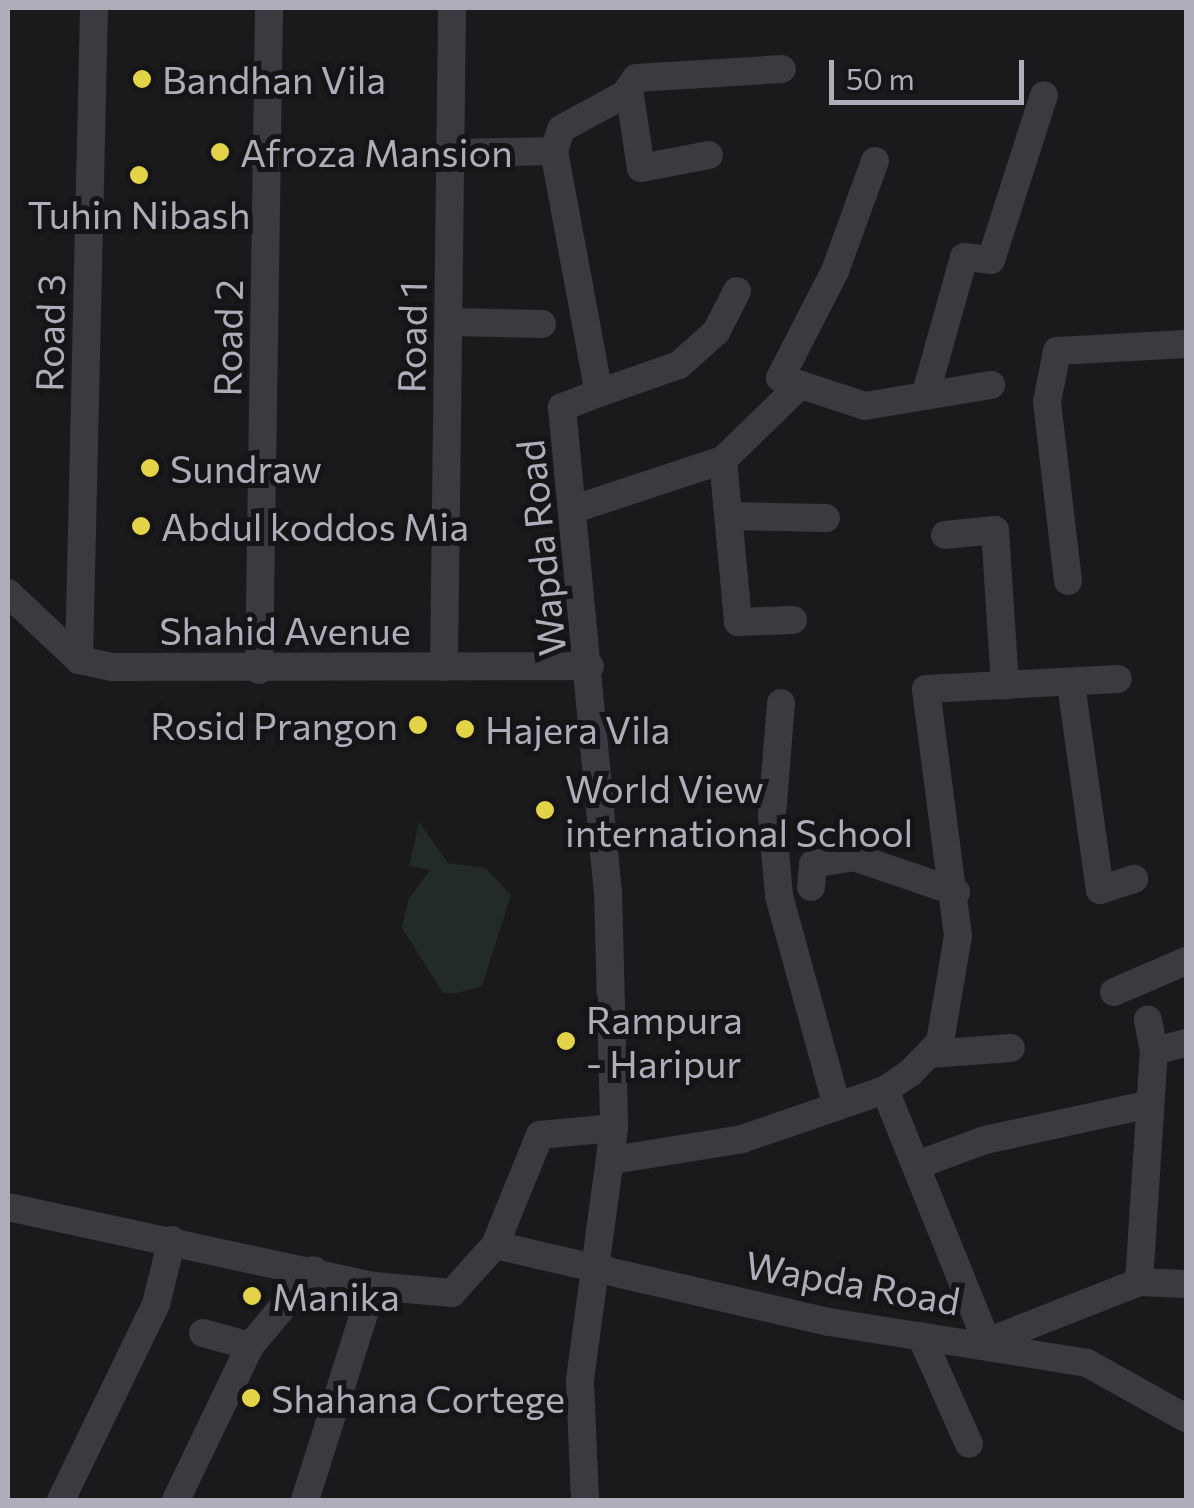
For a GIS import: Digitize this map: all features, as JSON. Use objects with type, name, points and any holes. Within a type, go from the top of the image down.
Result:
[{"type":"street","name":"Road 3","points":[[79,660],[94,8]]},
{"type":"street","name":"Road 2","points":[[259,670],[270,8]]},
{"type":"street","name":"Road 1","points":[[444,667],[452,8]]},
{"type":"street","points":[[737,291],[716,332],[679,364],[598,394],[554,152],[561,129],[628,89],[636,78],[782,69]]},
{"type":"street","points":[[628,89],[641,168],[709,155]]},
{"type":"street","points":[[924,396],[964,257],[992,260],[1044,95]]},
{"type":"street","points":[[451,153],[554,152]]},
{"type":"street","points":[[876,162],[834,271],[781,366],[780,378],[796,390],[865,406],[991,385]]},
{"type":"street","points":[[449,322],[542,324]]},
{"type":"street","points":[[1068,580],[1047,402],[1057,351],[1186,344]]},
{"type":"street","points":[[577,508],[723,460],[762,432],[796,390]]},
{"type":"street","name":"Wapda Road","points":[[585,1500],[580,1381],[599,1268],[614,1128],[590,666],[577,508],[562,407],[598,394]]},
{"type":"street","points":[[723,460],[738,622],[794,620]]},
{"type":"street","points":[[729,516],[826,518]]},
{"type":"street","points":[[945,534],[996,530],[1005,686]]},
{"type":"street","points":[[8,594],[79,660]]},
{"type":"street","name":"Shahid Avenue","points":[[79,660],[259,670],[590,666]]},
{"type":"street","points":[[613,1160],[666,1158],[885,1090],[930,1054],[954,980],[956,892],[926,689],[1118,679]]},
{"type":"street","points":[[1071,684],[1100,890],[1134,879]]},
{"type":"street","points":[[781,703],[772,816],[779,896],[837,1106]]},
{"type":"street","points":[[811,886],[813,864],[854,857],[956,892]]},
{"type":"street","points":[[1114,992],[1186,961]]},
{"type":"street","points":[[1139,1282],[1146,1105],[1154,1051],[1148,1020]]},
{"type":"street","points":[[1154,1051],[1186,1044]]},
{"type":"street","points":[[930,1054],[1011,1048]]},
{"type":"street","points":[[885,1090],[987,1342],[1139,1282],[1186,1284]]},
{"type":"street","points":[[917,1165],[1000,1136],[1146,1105]]},
{"type":"street","points":[[8,1208],[314,1270],[373,1286],[452,1293],[495,1245],[540,1135],[614,1128]]},
{"type":"street","points":[[61,1500],[156,1304],[172,1240]]},
{"type":"street","name":"Wapda Road","points":[[495,1245],[921,1336],[987,1342],[1122,1376],[1186,1418]]},
{"type":"street","points":[[176,1500],[250,1346],[314,1270]]},
{"type":"street","points":[[305,1500],[373,1286]]},
{"type":"street","points":[[203,1333],[250,1346]]},
{"type":"street","points":[[921,1336],[969,1444]]},
{"type":"shaded area","points":[[419,822],[448,863],[485,868],[511,895],[482,986],[443,993],[402,928],[408,900],[430,870],[409,866]]},
{"type":"place","name":"Bandhan Vila","points":[[142,79]]},
{"type":"place","name":"Afroza Mansion","points":[[220,152]]},
{"type":"place","name":"Tuhin Nibash","points":[[139,175]]},
{"type":"place","name":"Sundraw","points":[[150,468]]},
{"type":"place","name":"Abdul koddos Mia","points":[[141,526]]},
{"type":"place","name":"Rosid Prangon","points":[[418,725]]},
{"type":"place","name":"Hajera Vila","points":[[465,729]]},
{"type":"place","name":"World View international School","points":[[545,810]]},
{"type":"place","name":"Rampura - Haripur","points":[[566,1041]]},
{"type":"place","name":"Manika","points":[[252,1296]]},
{"type":"place","name":"Shahana Cortege","points":[[251,1398]]}]
